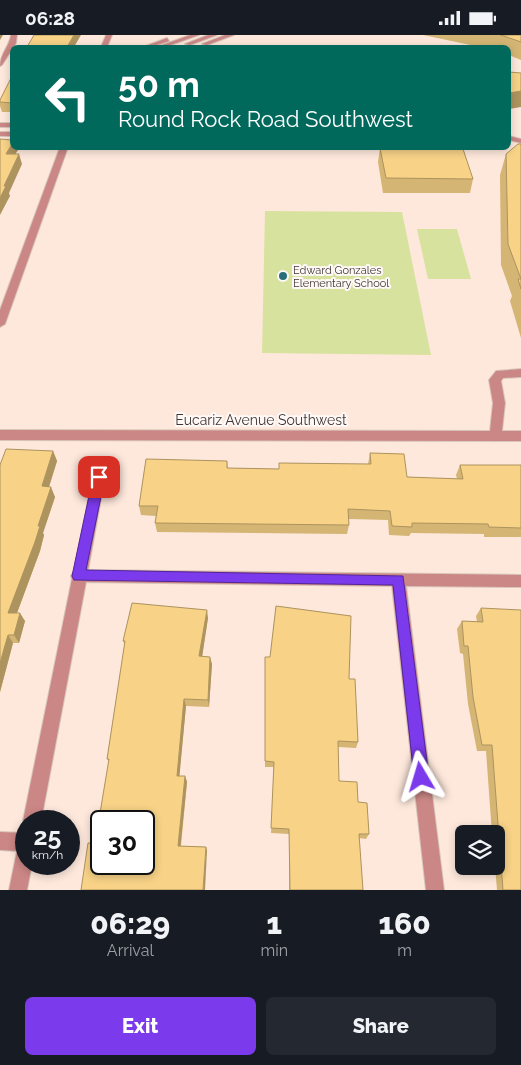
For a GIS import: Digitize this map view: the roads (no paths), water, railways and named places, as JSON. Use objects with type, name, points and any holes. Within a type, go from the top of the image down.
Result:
[{"type":"street","points":[[152,45],[182,35]]},
{"type":"street","points":[[166,45],[196,35]]},
{"type":"street","points":[[185,45],[214,35]]},
{"type":"street","points":[[203,45],[231,35]]},
{"type":"street","points":[[0,64],[10,46]]},
{"type":"street","points":[[0,324],[63,150]]},
{"type":"street","points":[[496,436],[499,403],[495,380],[500,374],[521,373]]},
{"type":"street","name":"Eucariz Avenue Southwest","points":[[0,435],[521,437]]},
{"type":"street","points":[[34,810],[78,576],[99,477]]},
{"type":"street","points":[[78,576],[521,581]]},
{"type":"street","points":[[398,580],[435,890]]},
{"type":"street","points":[[0,841],[15,842]]},
{"type":"street","points":[[18,890],[21,875]]},
{"type":"place","name":"Edward Gonzales Elementary School","points":[[283,276]]}]
